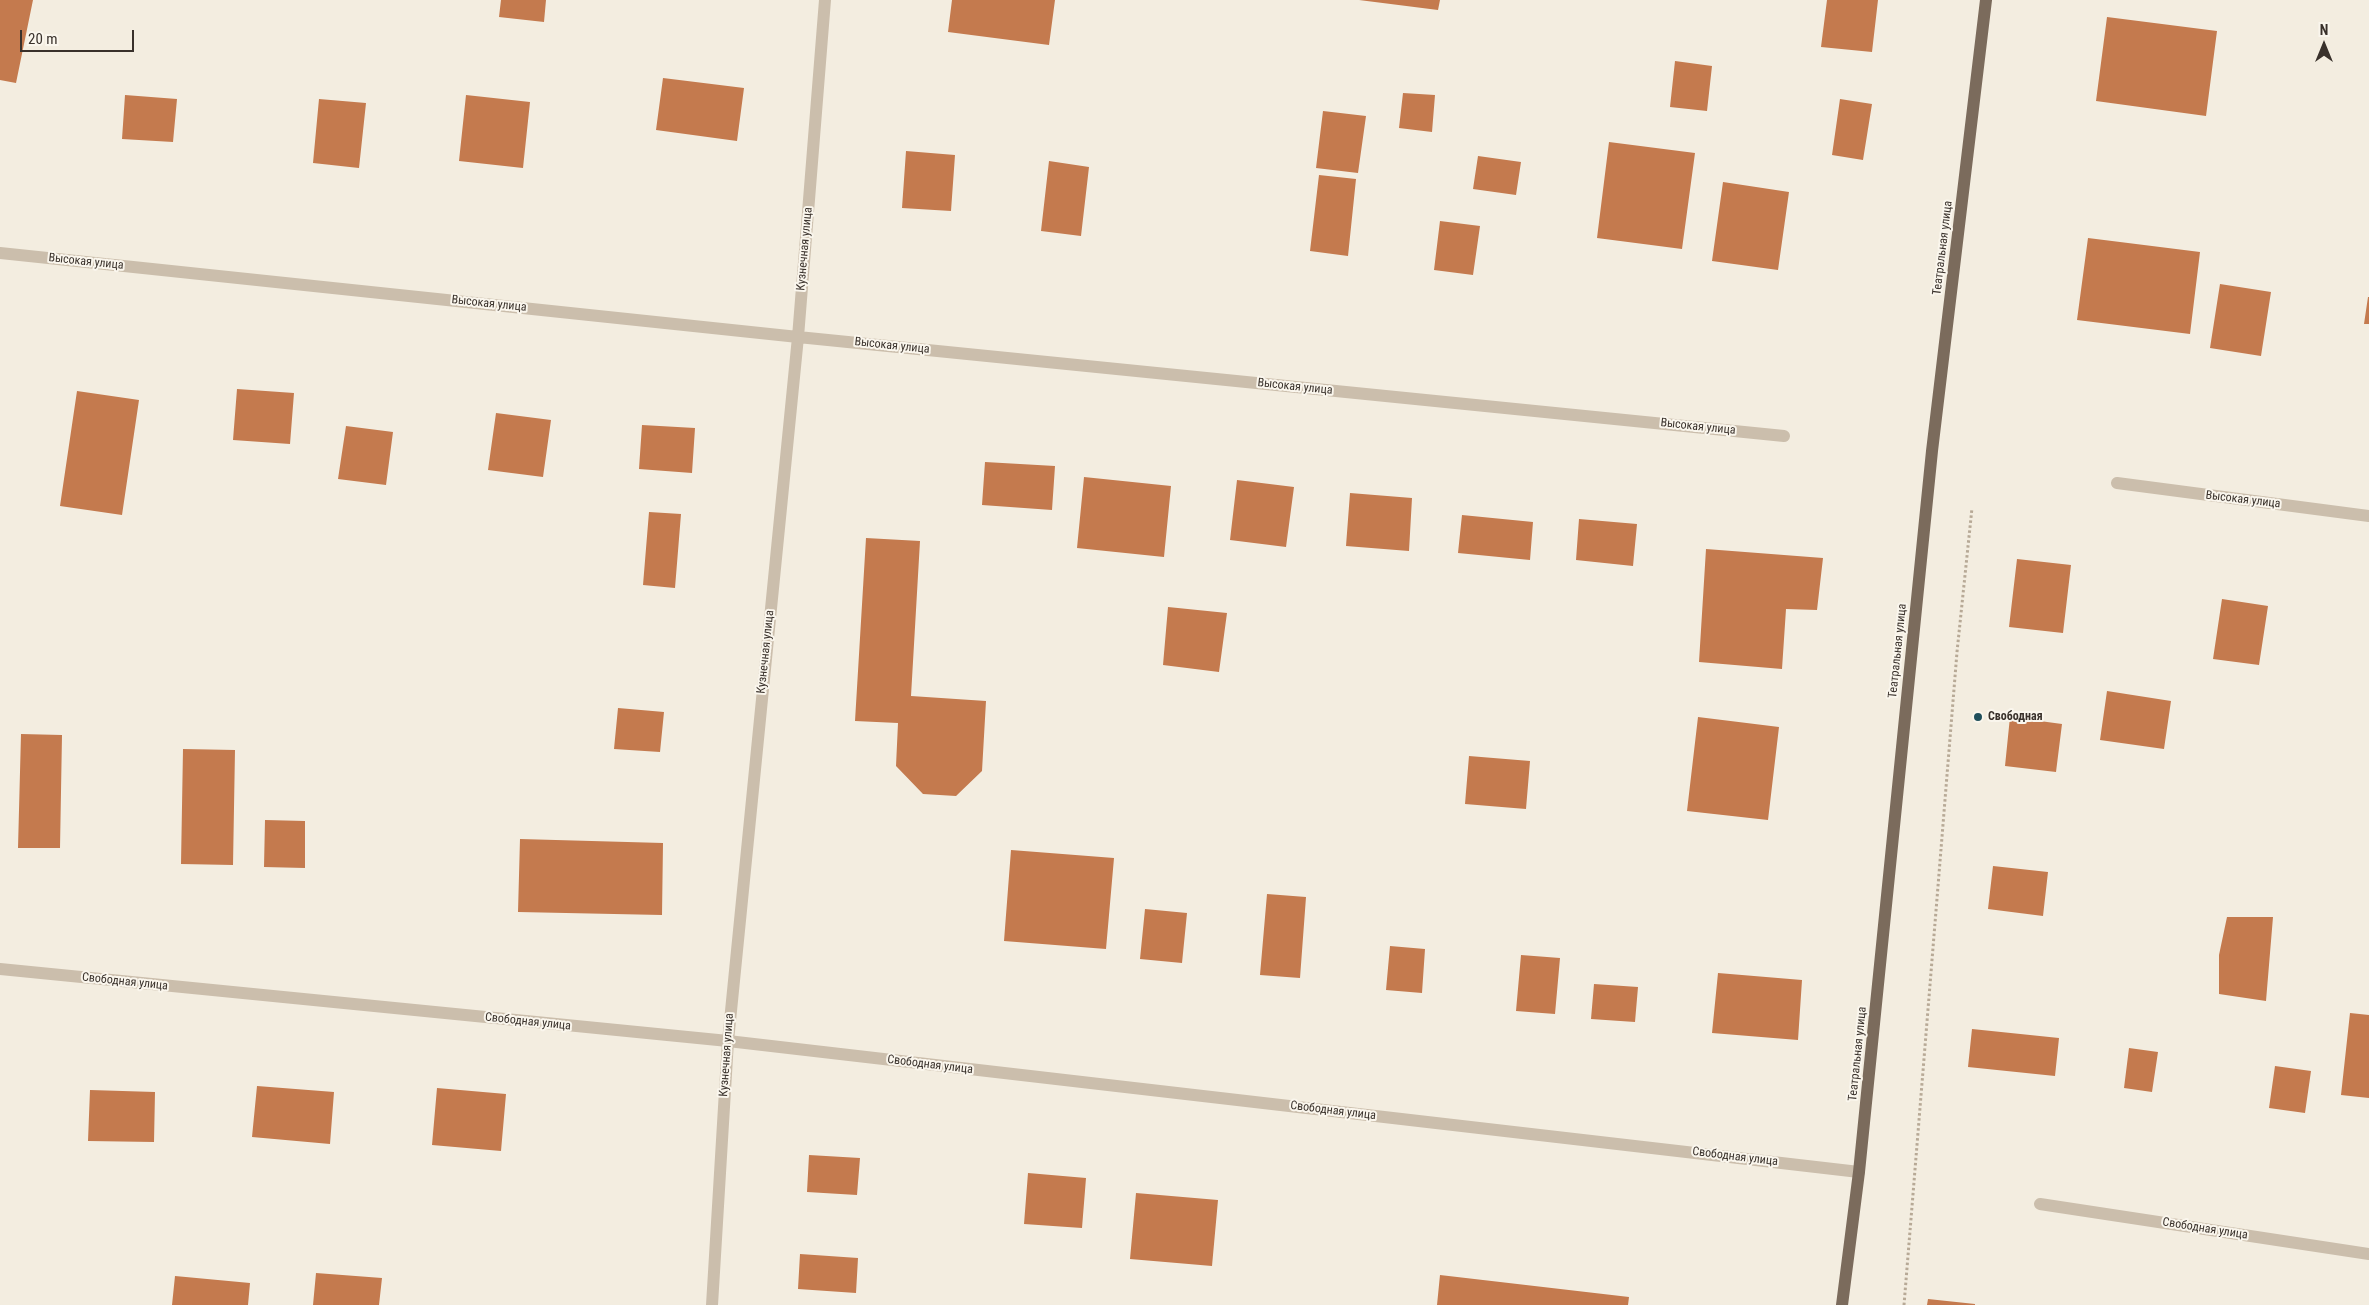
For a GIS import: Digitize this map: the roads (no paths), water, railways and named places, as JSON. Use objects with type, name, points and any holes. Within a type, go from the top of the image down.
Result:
[{"type":"main road","name":"Театральная улица","points":[[1842,1305],[1859,1172],[1932,450],[1986,0]]},
{"type":"street","name":"Кузнечная улица","points":[[712,1305],[728,1041],[798,337],[825,0]]},
{"type":"street","name":"Высокая улица","points":[[0,253],[798,337],[1784,436]]},
{"type":"street","name":"Высокая улица","points":[[2117,483],[2369,516]]},
{"type":"street","name":"Свободная улица","points":[[0,969],[728,1041],[1859,1172]]},
{"type":"street","name":"Свободная улица","points":[[2040,1204],[2369,1254]]},
{"type":"place","name":"Свободная","points":[[1978,717]]}]
